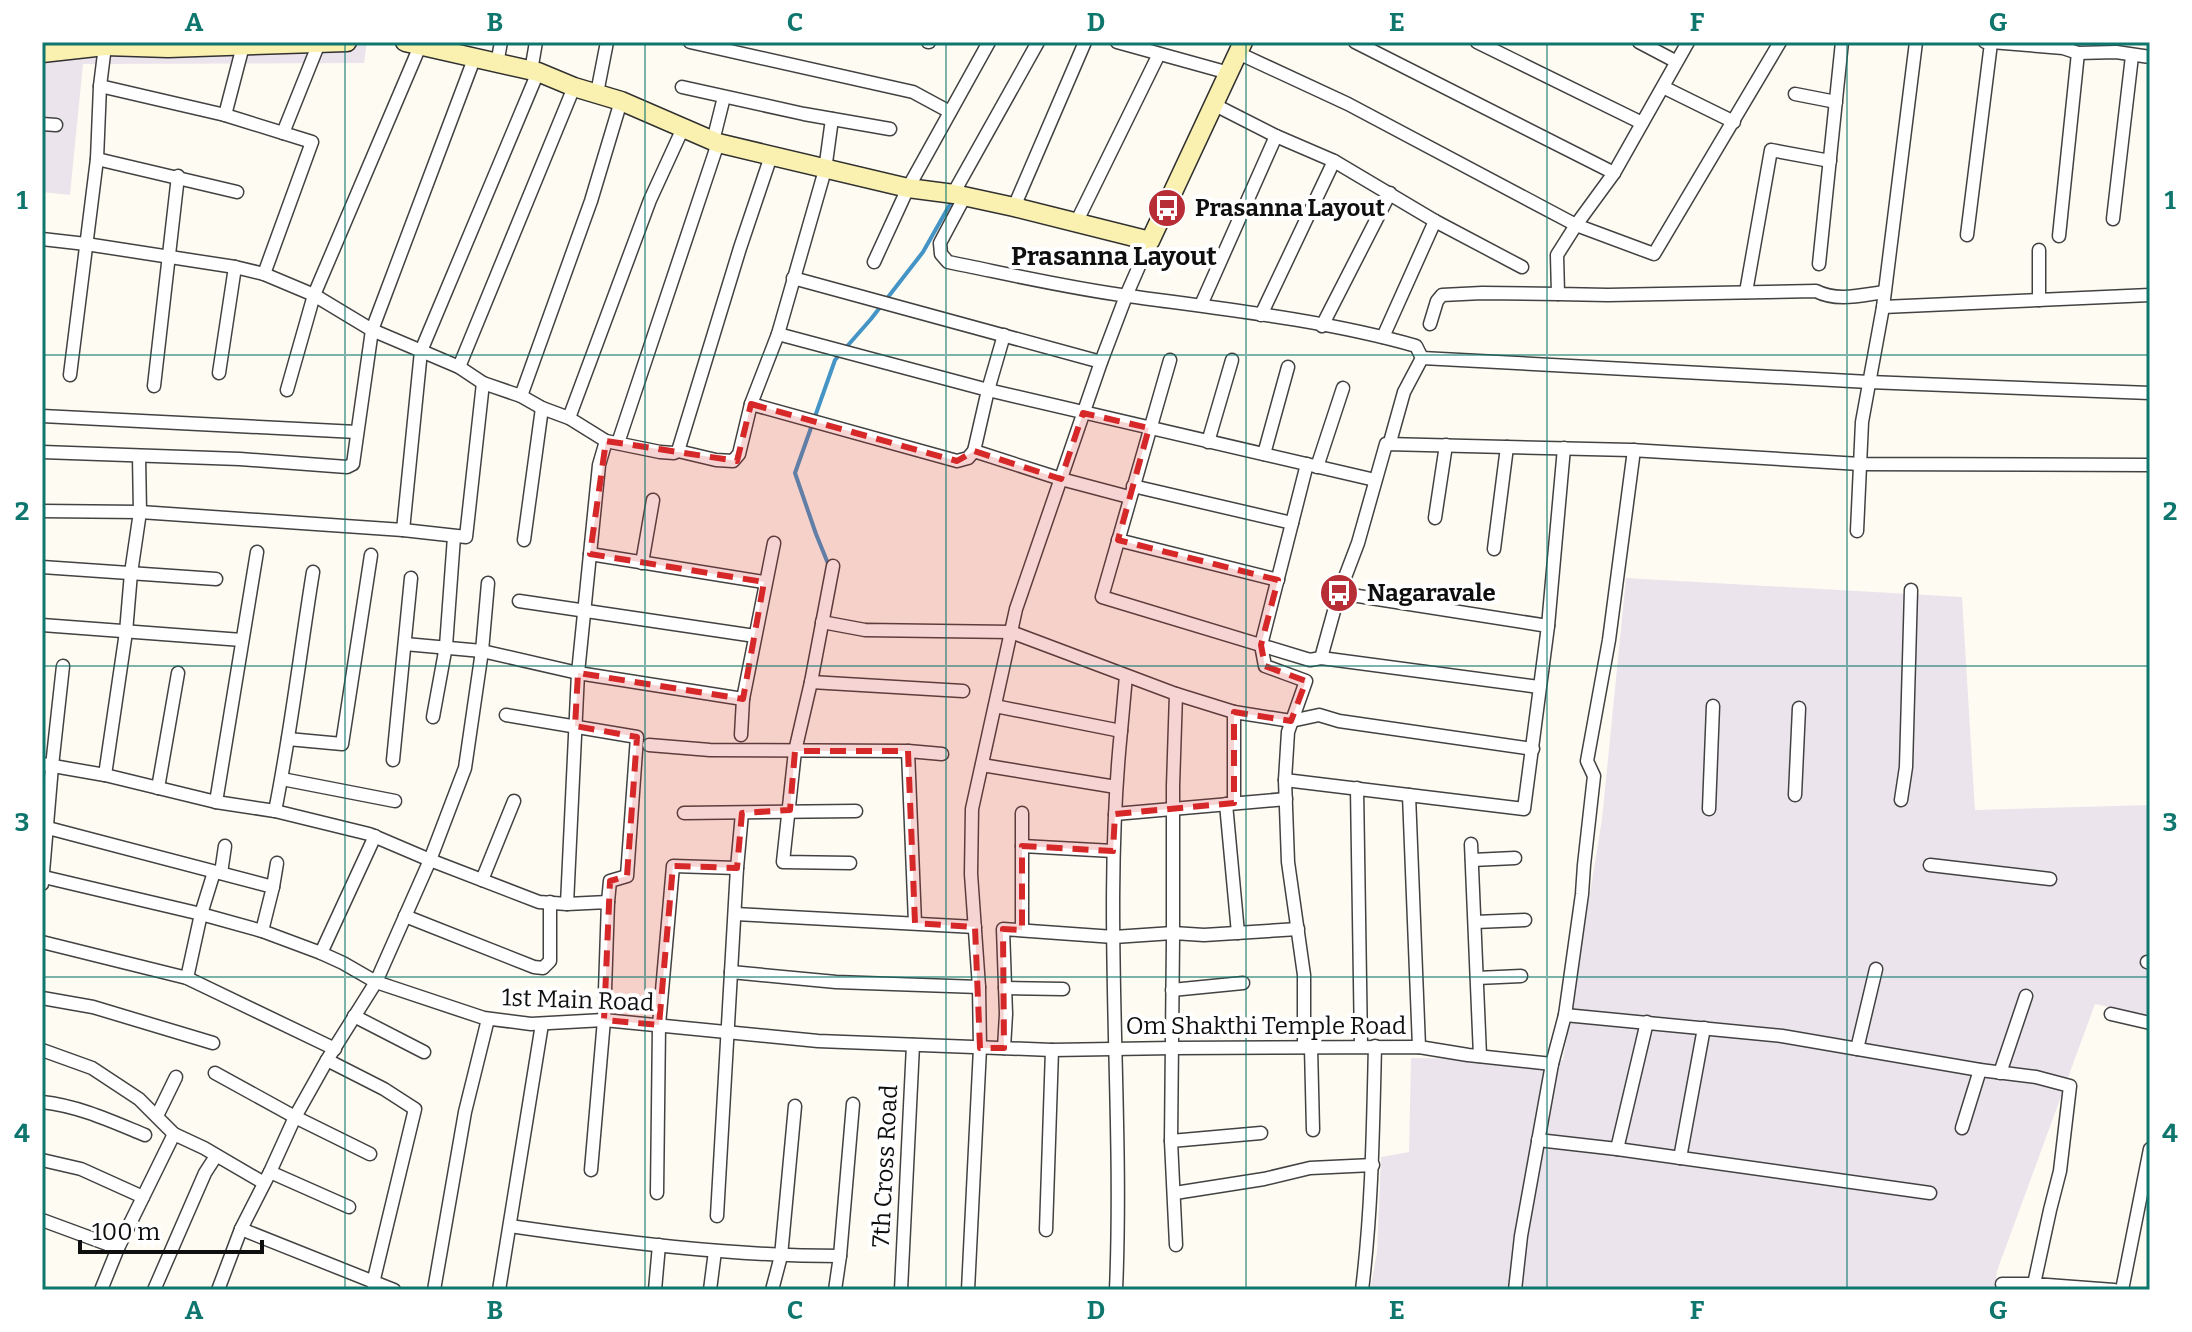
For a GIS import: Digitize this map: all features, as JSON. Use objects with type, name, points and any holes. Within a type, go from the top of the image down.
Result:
[{"type":"street","points":[[42,53],[105,44],[347,42]]},
{"type":"street","points":[[497,64],[501,42]]},
{"type":"street","points":[[403,530],[421,351],[534,72],[536,42]]},
{"type":"street","points":[[597,93],[607,42]]},
{"type":"street","points":[[690,42],[913,92],[950,112]]},
{"type":"street","points":[[874,262],[908,188],[989,42]]},
{"type":"street","points":[[1038,42],[958,195],[940,243],[941,254],[948,262],[1126,296],[1201,305],[1383,337],[1416,346],[1422,358]]},
{"type":"street","points":[[1014,207],[1085,42]]},
{"type":"street","points":[[1117,42],[1229,73]]},
{"type":"street","points":[[1355,42],[1614,173]]},
{"type":"street","points":[[1477,42],[1642,123]]},
{"type":"street","points":[[1639,42],[1675,61]]},
{"type":"street","points":[[1558,294],[1557,255],[1614,173],[1688,42]]},
{"type":"street","points":[[968,1290],[980,1048],[971,874],[972,809],[1016,609],[1083,413],[1126,296],[1240,48],[1576,225],[1654,254],[1780,42]]},
{"type":"street","points":[[1819,264],[1842,42]]},
{"type":"street","points":[[1857,531],[1862,422],[1883,307],[1916,42]]},
{"type":"street","points":[[1967,235],[1989,42],[2051,45],[2078,53],[2108,47],[2132,56],[2150,57]]},
{"type":"street","points":[[283,133],[319,43]]},
{"type":"street","points":[[70,375],[97,159],[105,44]]},
{"type":"street","points":[[225,115],[244,44]]},
{"type":"street","points":[[287,390],[314,295],[412,44],[467,52],[497,64],[534,72],[621,101],[716,142],[825,170],[1014,207],[1150,241]]},
{"type":"street","points":[[42,452],[240,459],[347,467],[353,464],[372,330],[467,52]]},
{"type":"street","points":[[2059,236],[2078,53]]},
{"type":"street","points":[[1076,223],[1159,54]]},
{"type":"street","points":[[2113,219],[2132,56]]},
{"type":"street","points":[[100,86],[225,115],[312,142],[264,274]]},
{"type":"street","points":[[459,367],[574,87]]},
{"type":"street","points":[[682,87],[890,129]]},
{"type":"street","points":[[1663,87],[1734,122]]},
{"type":"street","points":[[1795,94],[1836,102]]},
{"type":"street","points":[[567,904],[578,673],[599,465],[612,442],[716,142],[724,97]]},
{"type":"street","points":[[521,396],[591,201],[621,101]]},
{"type":"street","points":[[1215,105],[1334,161],[1435,221],[1522,267]]},
{"type":"street","points":[[42,239],[167,256],[264,274],[314,295],[372,330],[459,367],[483,383],[569,418],[612,442],[660,452],[678,451],[733,461],[739,454],[751,404],[778,334],[825,170],[832,119]]},
{"type":"street","points":[[42,124],[56,125]]},
{"type":"street","points":[[569,418],[650,200],[683,128]]},
{"type":"street","points":[[1201,305],[1276,136]]},
{"type":"street","points":[[1746,292],[1771,150],[1830,161]]},
{"type":"street","points":[[678,451],[771,156]]},
{"type":"street","points":[[97,159],[237,192]]},
{"type":"street","points":[[1261,315],[1334,161]]},
{"type":"street","points":[[154,386],[178,176]]},
{"type":"street","points":[[1322,326],[1390,193]]},
{"type":"street","points":[[1383,337],[1435,221]]},
{"type":"street","points":[[2039,250],[2039,300]]},
{"type":"street","points":[[219,373],[235,267]]},
{"type":"street","points":[[793,278],[1101,362]]},
{"type":"street","points":[[1430,324],[1442,295],[1816,291],[1826,296],[1850,297],[1884,292]]},
{"type":"street","points":[[1883,307],[2150,295]]},
{"type":"street","points":[[778,334],[988,390],[1375,480]]},
{"type":"street","points":[[751,404],[957,461],[968,458],[974,451],[1004,335]]},
{"type":"street","points":[[1422,358],[1869,382],[2150,393]]},
{"type":"street","points":[[1321,658],[1386,444],[1390,442],[1404,392],[1422,358]]},
{"type":"street","points":[[1170,360],[1102,597],[1310,660],[1321,658],[1539,687]]},
{"type":"street","points":[[1208,442],[1232,360]]},
{"type":"street","points":[[1264,454],[1288,367]]},
{"type":"street","points":[[42,511],[140,512],[466,537],[483,383]]},
{"type":"street","points":[[1313,1130],[1304,975],[1288,862],[1285,780],[1288,732],[1306,681],[1265,666],[1261,645],[1292,523],[1343,388]]},
{"type":"street","points":[[524,540],[542,408]]},
{"type":"street","points":[[42,416],[357,432]]},
{"type":"street","points":[[1390,442],[1634,450],[1860,464],[2150,465]]},
{"type":"street","points":[[1435,518],[1446,445]]},
{"type":"street","points":[[1494,549],[1507,447]]},
{"type":"street","points":[[1285,780],[1524,809],[1548,626],[1564,448]]},
{"type":"street","points":[[1515,1290],[1538,1140],[1565,1015],[1594,776],[1587,761],[1609,640],[1634,450]]},
{"type":"street","points":[[974,451],[1061,479],[1292,523]]},
{"type":"street","points":[[105,775],[140,512],[139,456]]},
{"type":"street","points":[[642,563],[653,500]]},
{"type":"street","points":[[433,717],[446,646],[454,537]]},
{"type":"street","points":[[1118,540],[1278,580]]},
{"type":"street","points":[[741,735],[743,699],[774,543]]},
{"type":"street","points":[[216,802],[257,552]]},
{"type":"street","points":[[590,554],[764,582]]},
{"type":"street","points":[[288,739],[342,744],[371,555]]},
{"type":"street","points":[[833,566],[795,751],[783,862],[850,863]]},
{"type":"street","points":[[42,567],[216,579]]},
{"type":"street","points":[[275,811],[313,572]]},
{"type":"street","points":[[393,760],[411,578]]},
{"type":"street","points":[[218,1290],[241,1229],[295,1117],[376,982],[430,860],[465,768],[482,651],[488,583]]},
{"type":"street","points":[[1901,800],[1906,767],[1911,590]]},
{"type":"street","points":[[1339,593],[1548,626]]},
{"type":"street","points":[[519,601],[755,636]]},
{"type":"street","points":[[822,622],[865,630],[1011,632],[1176,694],[1234,712],[1291,721],[1319,715],[1339,721],[1533,749]]},
{"type":"street","points":[[42,625],[242,640]]},
{"type":"street","points":[[405,644],[482,651],[578,673],[743,699]]},
{"type":"street","points":[[43,881],[48,828],[47,765],[63,666]]},
{"type":"street","points":[[158,788],[178,673]]},
{"type":"street","points":[[1116,1290],[1113,851],[1126,676]]},
{"type":"street","points":[[811,682],[963,691]]},
{"type":"street","points":[[1176,694],[1171,1141],[1176,1245]]},
{"type":"street","points":[[995,706],[1121,731]]},
{"type":"street","points":[[1709,809],[1713,706]]},
{"type":"street","points":[[1795,795],[1799,708]]},
{"type":"street","points":[[1234,712],[1230,804],[1238,933]]},
{"type":"street","points":[[506,715],[637,737],[627,876],[610,881],[604,1020],[591,1170]]},
{"type":"street","points":[[649,745],[710,750],[908,751],[942,754]]},
{"type":"street","points":[[908,751],[915,923]]},
{"type":"street","points":[[47,765],[105,775],[216,802],[275,811],[375,836],[539,902],[608,902]]},
{"type":"street","points":[[982,765],[1116,787]]},
{"type":"street","points":[[282,779],[395,801]]},
{"type":"street","points":[[1357,788],[1373,1165],[1362,1290]]},
{"type":"street","points":[[1409,795],[1419,1047]]},
{"type":"street","points":[[1115,814],[1286,799]]},
{"type":"street","points":[[482,880],[514,801]]},
{"type":"street","points":[[684,813],[856,811]]},
{"type":"street","points":[[717,1216],[742,813]]},
{"type":"street","points":[[1022,813],[1022,930]]},
{"type":"street","points":[[48,828],[273,887]]},
{"type":"street","points":[[321,953],[375,836]]},
{"type":"street","points":[[1471,844],[1480,1056]]},
{"type":"street","points":[[187,978],[201,914],[225,846]]},
{"type":"street","points":[[1022,846],[1113,851]]},
{"type":"street","points":[[1472,860],[1515,858]]},
{"type":"street","points":[[262,931],[277,863]]},
{"type":"street","points":[[1930,865],[2050,879]]},
{"type":"street","points":[[657,1193],[659,1025],[673,866],[737,868]]},
{"type":"street","name":"1st Main Road","points":[[43,881],[201,914],[262,931],[321,953],[376,982],[488,1019],[542,1024],[604,1020],[818,1041],[980,1048]]},
{"type":"street","points":[[405,916],[543,968],[550,961],[550,902]]},
{"type":"street","points":[[735,914],[975,927]]},
{"type":"street","points":[[1475,922],[1525,920]]},
{"type":"street","points":[[1004,1048],[1003,929],[1114,937],[1298,929]]},
{"type":"street","points":[[42,942],[187,978],[335,1049]]},
{"type":"street","points":[[1857,1049],[1876,969]]},
{"type":"street","points":[[731,972],[836,982],[979,987]]},
{"type":"street","points":[[1477,978],[1521,976]]},
{"type":"street","points":[[1172,990],[1243,983]]},
{"type":"street","points":[[1005,988],[1063,989]]},
{"type":"street","points":[[2000,1073],[2026,996]]},
{"type":"street","points":[[42,998],[93,1007],[213,1043]]},
{"type":"street","points":[[2111,1014],[2150,1023]]},
{"type":"street","points":[[1565,1015],[1782,1036],[2036,1077],[2070,1086],[2060,1171],[2026,1286]]},
{"type":"street","points":[[354,1016],[424,1052]]},
{"type":"street","points":[[434,1290],[465,1112],[488,1019]]},
{"type":"street","points":[[1617,1149],[1647,1022]]},
{"type":"street","points":[[501,1290],[542,1024]]},
{"type":"street","points":[[1680,1158],[1704,1028]]},
{"type":"street","name":"7th Cross Road","points":[[901,1290],[913,1045]]},
{"type":"street","name":"Om Shakthi Temple Road","points":[[980,1048],[1419,1047],[1552,1064]]},
{"type":"street","points":[[42,1050],[92,1068],[129,1092],[174,1134],[216,1156],[349,1207]]},
{"type":"street","points":[[1046,1230],[1052,1050]]},
{"type":"street","points":[[327,1060],[415,1109],[373,1283]]},
{"type":"street","points":[[1962,1128],[1980,1070]]},
{"type":"street","points":[[215,1073],[370,1154]]},
{"type":"street","points":[[157,1116],[176,1077]]},
{"type":"street","points":[[42,1102],[62,1104],[99,1115],[145,1135]]},
{"type":"street","points":[[835,1290],[853,1104]]},
{"type":"street","points":[[772,1290],[781,1256],[795,1106]]},
{"type":"street","points":[[1171,1141],[1261,1133]]},
{"type":"street","points":[[101,1290],[118,1248],[174,1134]]},
{"type":"street","points":[[1538,1140],[1930,1193]]},
{"type":"street","points":[[2122,1290],[2150,1149]]},
{"type":"street","points":[[154,1290],[205,1173],[216,1156]]},
{"type":"street","points":[[42,1160],[81,1169],[143,1197]]},
{"type":"street","points":[[1175,1193],[1264,1179],[1310,1168],[1373,1165]]},
{"type":"street","points":[[42,1220],[118,1248]]},
{"type":"street","points":[[510,1226],[715,1251],[840,1256]]},
{"type":"street","points":[[241,1229],[394,1290]]},
{"type":"street","points":[[655,1290],[659,1245]]},
{"type":"street","points":[[710,1290],[715,1251]]},
{"type":"street","points":[[2002,1284],[2114,1290]]},
{"type":"highlighted area","points":[[751,404],[957,461],[974,451],[1061,479],[1083,413],[1149,428],[1118,540],[1278,580],[1261,645],[1265,666],[1306,681],[1291,721],[1234,712],[1234,803],[1115,814],[1113,851],[1022,846],[1022,930],[1003,929],[1004,1048],[980,1048],[975,927],[915,923],[908,751],[795,751],[790,810],[742,813],[737,868],[673,866],[659,1025],[604,1020],[610,881],[627,876],[637,737],[575,726],[578,673],[743,699],[764,582],[590,554],[606,441],[737,461]]},
{"type":"shaded area","points":[[42,42],[367,42],[364,63],[83,64],[70,195],[42,192]]},
{"type":"shaded area","points":[[1626,578],[1962,597],[1975,810],[2150,805],[2150,1016],[2095,1004],[1997,1271],[1995,1290],[1370,1290],[1377,1253],[1381,1157],[1409,1152],[1411,1058],[1563,1060],[1602,819]]},
{"type":"waterway","points":[[829,566],[795,473],[835,360],[923,252],[953,199]]},
{"type":"place","name":"Prasanna Layout","points":[[1167,208]]},
{"type":"place","name":"Nagaravale","points":[[1339,593]]},
{"type":"district","name":"Prasanna Layout","points":[[1114,256]]}]
